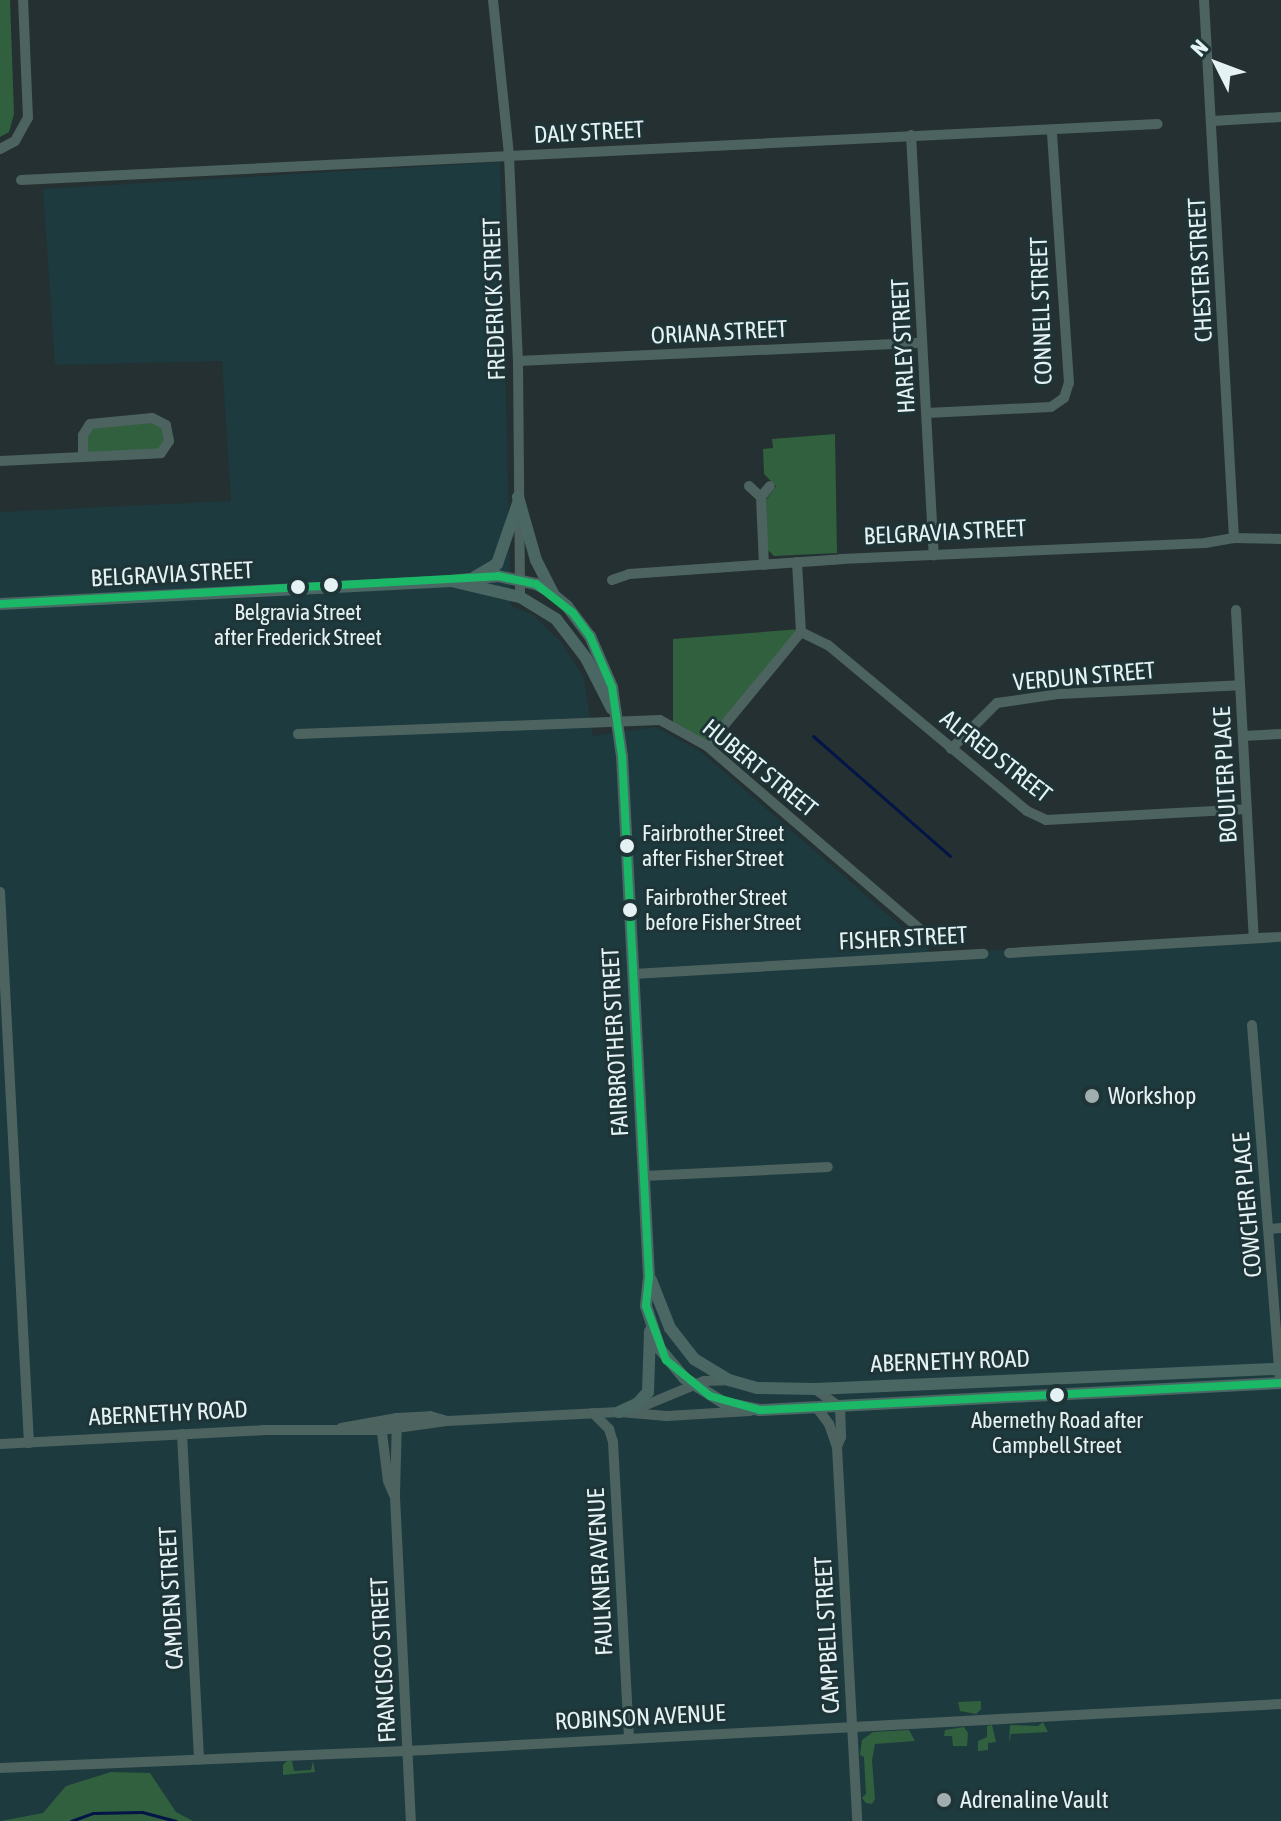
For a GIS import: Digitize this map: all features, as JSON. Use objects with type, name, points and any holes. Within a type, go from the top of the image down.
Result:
[{"type":"main road","points":[[473,578],[497,564],[518,500]]},
{"type":"main road","points":[[518,500],[536,560],[555,597]]},
{"type":"main road","name":"FAIRBROTHER STREET","points":[[451,581],[498,576],[520,580],[555,597],[580,622],[604,663],[612,687],[622,756],[649,1323],[666,1360],[692,1385],[724,1403],[760,1410]]},
{"type":"main road","name":"BELGRAVIA STREET","points":[[0,604],[451,581],[520,597],[556,619],[573,638],[616,719]]},
{"type":"main road","name":"FAIRBROTHER STREET","points":[[649,1277],[678,1342],[703,1366],[729,1380]]},
{"type":"main road","points":[[624,1412],[648,1392],[649,1323]]},
{"type":"main road","name":"ABERNETHY ROAD","points":[[729,1380],[757,1388],[815,1389],[1280,1369]]},
{"type":"main road","name":"ABERNETHY ROAD","points":[[760,1410],[1281,1383]]},
{"type":"street","points":[[0,149],[15,141],[28,118],[23,0]]},
{"type":"street","name":"FREDERICK STREET","points":[[493,0],[509,156],[518,361],[520,597]]},
{"type":"street","name":"CHESTER STREET","points":[[1204,0],[1234,538]]},
{"type":"street","points":[[1212,121],[1281,117]]},
{"type":"street","name":"DALY STREET","points":[[21,180],[1158,124]]},
{"type":"street","name":"CONNELL STREET","points":[[927,413],[1051,407],[1064,398],[1069,383],[1052,131]]},
{"type":"street","name":"HARLEY STREET","points":[[911,135],[934,555]]},
{"type":"street","name":"ORIANA STREET","points":[[518,361],[922,343]]},
{"type":"street","points":[[0,461],[83,457],[161,453],[169,441],[166,425],[152,418],[90,424],[83,435],[83,457]]},
{"type":"street","points":[[749,486],[761,497]]},
{"type":"street","points":[[764,565],[761,497],[770,486]]},
{"type":"street","name":"BELGRAVIA STREET","points":[[612,580],[629,574],[797,562],[1205,543],[1234,538],[1281,539]]},
{"type":"street","points":[[707,746],[801,632],[797,562]]},
{"type":"street","name":"BOULTER PLACE","points":[[1236,610],[1254,938]]},
{"type":"street","name":"ALFRED STREET","points":[[801,632],[828,645],[1027,811],[1046,820],[1247,809]]},
{"type":"street","name":"VERDUN STREET","points":[[951,749],[997,703],[1059,694],[1240,685]]},
{"type":"street","name":"HUBERT STREET","points":[[298,734],[616,719],[660,720],[707,746],[923,932]]},
{"type":"street","points":[[1243,736],[1281,734]]},
{"type":"street","points":[[0,892],[29,1443]]},
{"type":"street","points":[[1009,953],[1281,937]]},
{"type":"street","name":"FISHER STREET","points":[[633,974],[983,954]]},
{"type":"street","name":"COWCHER PLACE","points":[[1252,1025],[1269,1229],[1276,1254],[1281,1383]]},
{"type":"street","points":[[644,1176],[828,1167]]},
{"type":"street","points":[[1269,1229],[1281,1228]]},
{"type":"street","name":"ABERNETHY ROAD","points":[[624,1412],[692,1385],[729,1380]]},
{"type":"street","points":[[815,1389],[840,1407]]},
{"type":"street","name":"CAMPBELL STREET","points":[[837,1447],[841,1437],[840,1407]]},
{"type":"street","name":"CAMPBELL STREET","points":[[817,1408],[829,1424],[837,1447],[857,1821]]},
{"type":"street","name":"ABERNETHY ROAD","points":[[0,1444],[339,1429],[430,1416],[448,1421],[593,1413],[667,1416],[760,1410]]},
{"type":"street","name":"FAULKNER AVENUE","points":[[593,1413],[607,1426],[613,1442],[629,1737]]},
{"type":"street","name":"FRANCISCO STREET","points":[[397,1423],[395,1497],[411,1821]]},
{"type":"street","name":"FRANCISCO STREET","points":[[382,1425],[388,1481],[395,1497]]},
{"type":"street","name":"CAMDEN STREET","points":[[182,1434],[199,1760]]},
{"type":"street","name":"ROBINSON AVENUE","points":[[0,1768],[407,1751],[1281,1704]]},
{"type":"shaded area","points":[[500,162],[511,606],[532,614],[561,642],[584,678],[593,736],[656,727],[701,752],[931,952],[1281,942],[1281,1821],[0,1821],[0,512],[231,501],[222,361],[55,365],[43,189]]},
{"type":"green space","points":[[0,0],[10,0],[14,114],[9,132],[0,137]]},
{"type":"green space","points":[[152,418],[166,425],[167,441],[160,451],[83,456],[90,424]]},
{"type":"green space","points":[[835,434],[837,553],[774,556],[767,549],[766,500],[776,486],[764,474],[763,449],[773,448],[772,439]]},
{"type":"green space","points":[[801,629],[707,746],[673,724],[673,639]]},
{"type":"green space","points":[[981,1701],[981,1709],[976,1714],[960,1711],[958,1702]]},
{"type":"green space","points":[[1043,1722],[1048,1732],[1011,1734],[1009,1743],[1010,1725],[1038,1726]]},
{"type":"green space","points":[[992,1725],[996,1742],[988,1743],[988,1750],[978,1751],[978,1741],[987,1737],[987,1726]]},
{"type":"green space","points":[[964,1727],[968,1733],[967,1746],[953,1746],[952,1736],[944,1736],[945,1730]]},
{"type":"green space","points":[[909,1730],[915,1741],[875,1744],[872,1760],[875,1799],[872,1804],[866,1803],[862,1798],[866,1794],[864,1757],[860,1755],[862,1740],[873,1732]]},
{"type":"green space","points":[[292,1761],[294,1771],[311,1770],[313,1761],[315,1772],[283,1775],[283,1765]]},
{"type":"green space","points":[[111,1772],[150,1773],[176,1812],[193,1821],[1,1821],[43,1813],[66,1786]]},
{"type":"waterway","points":[[813,736],[950,856]]},
{"type":"waterway","points":[[71,1821],[93,1813],[142,1812],[176,1821]]},
{"type":"transit line","points":[[0,604],[498,576],[536,584],[573,613],[590,636],[612,687],[622,756],[649,1277],[646,1306],[666,1360],[710,1396],[760,1410],[1281,1383]]},
{"type":"place","name":"Belgravia Street after Frederick Street","points":[[298,587]]},
{"type":"place","name":"Fairbrother Street after Fisher Street","points":[[627,846]]},
{"type":"place","name":"Fairbrother Street before Fisher Street","points":[[630,910]]},
{"type":"place","name":"Workshop","points":[[1092,1096]]},
{"type":"place","name":"Abernethy Road after Campbell Street","points":[[1057,1395]]},
{"type":"place","name":"Adrenaline Vault","points":[[944,1800]]}]
